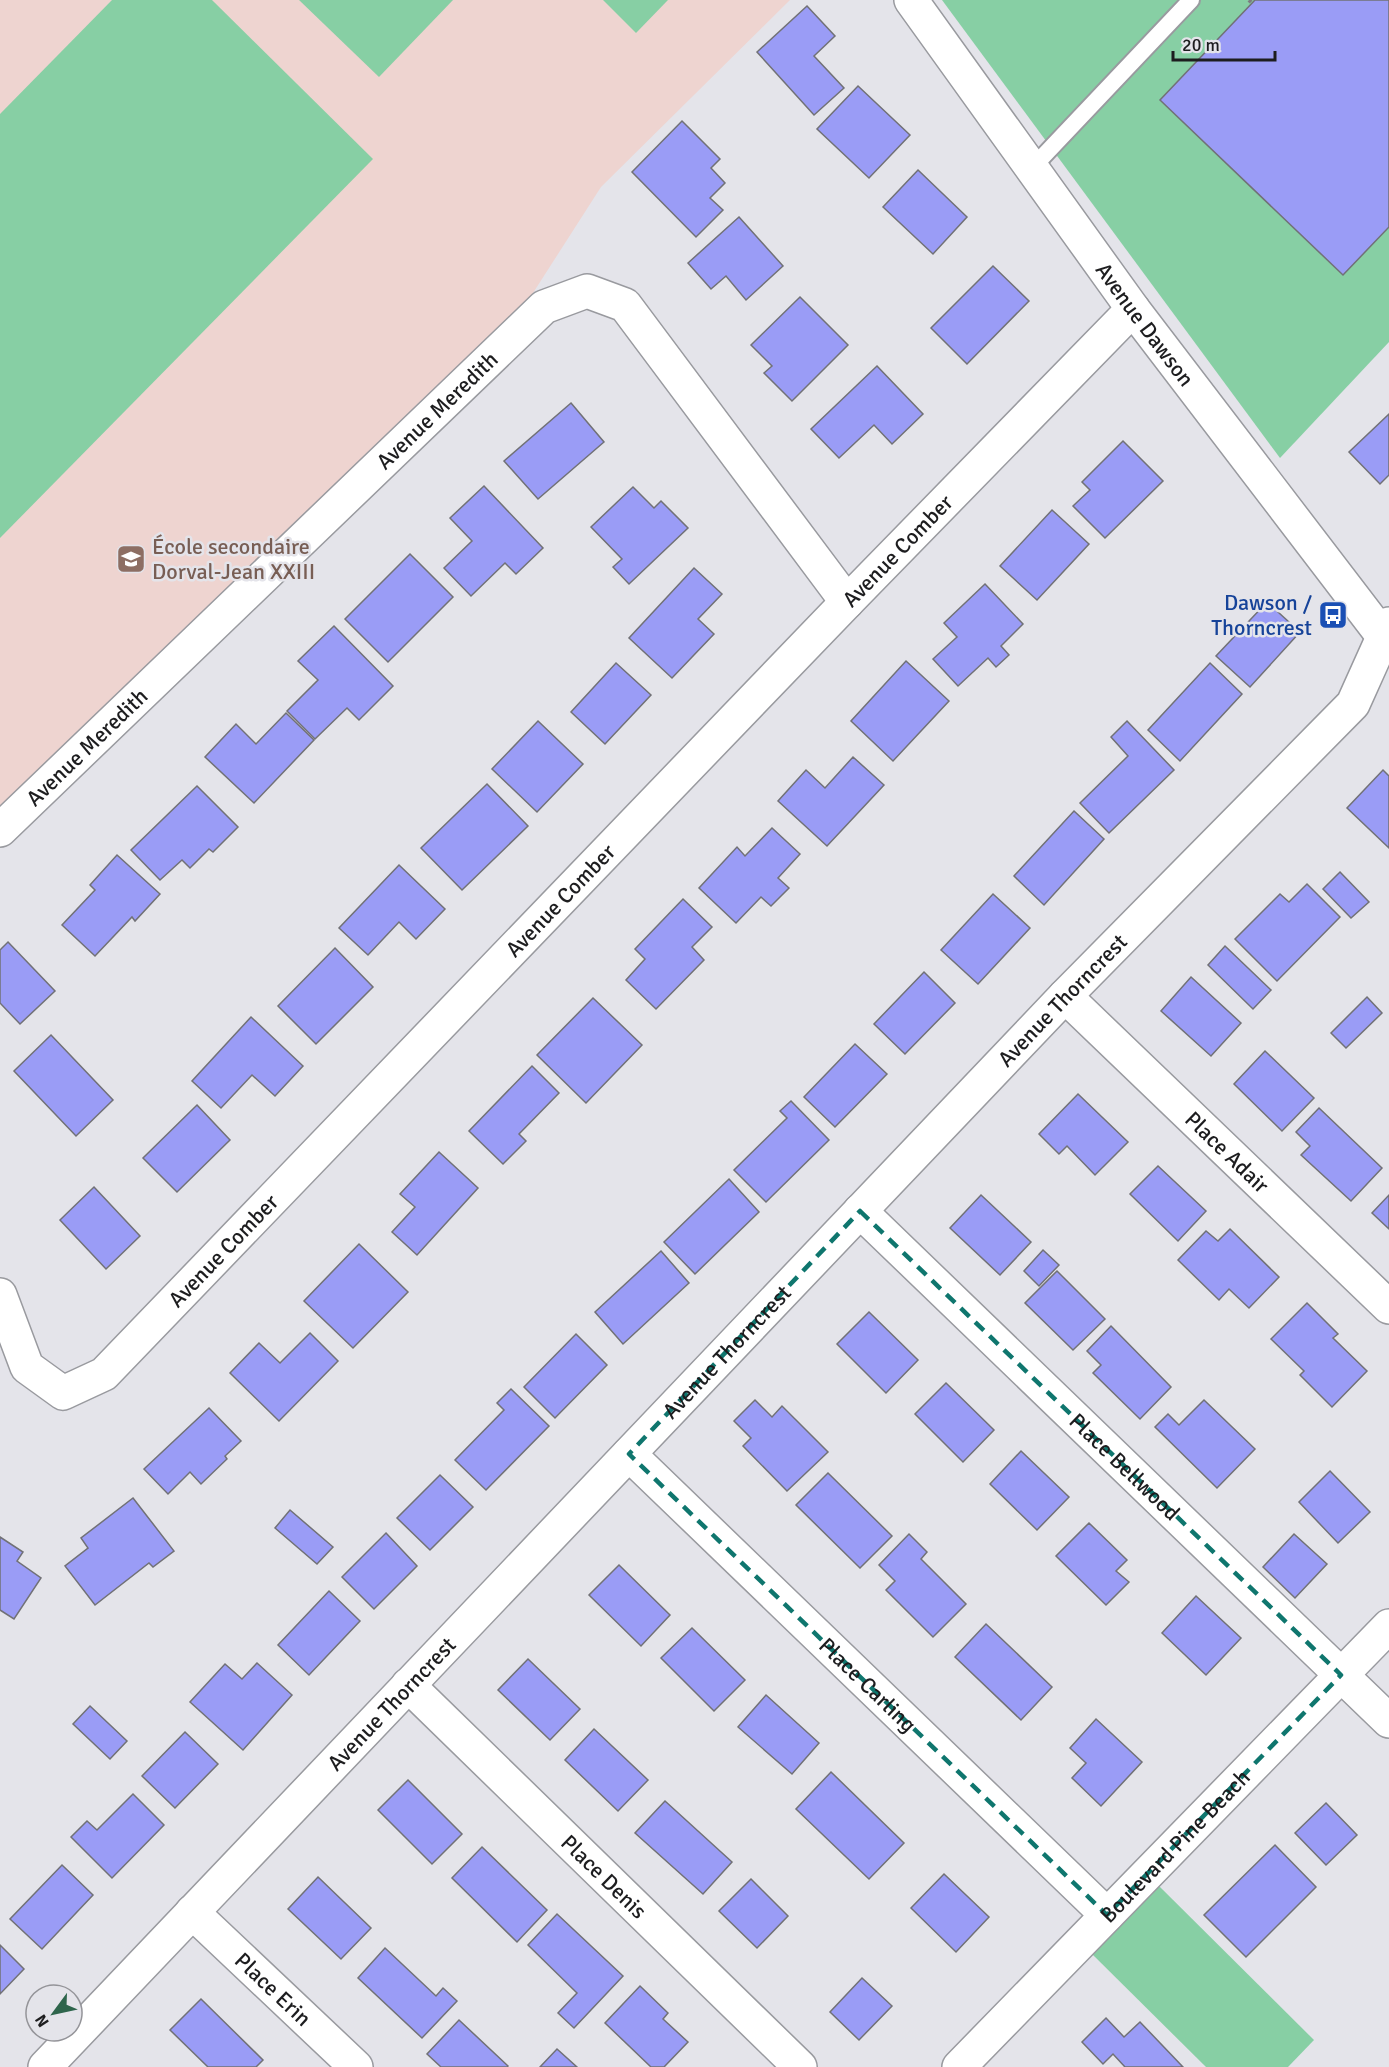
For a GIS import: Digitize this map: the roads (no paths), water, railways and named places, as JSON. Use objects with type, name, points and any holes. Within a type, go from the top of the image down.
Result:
[{"type":"street","name":"Avenue Dawson","points":[[911,0],[1133,309],[1387,635]]},
{"type":"street","name":"Avenue Meredith","points":[[0,830],[544,307],[587,291],[625,305],[847,602]]},
{"type":"street","name":"Avenue Comber","points":[[0,1295],[27,1366],[63,1393],[104,1374],[847,602],[1133,309]]},
{"type":"street","name":"Avenue Thorncrest","points":[[45,2067],[1065,996],[1353,704],[1387,635]]},
{"type":"street","name":"Place Adair","points":[[1065,996],[1389,1307]]},
{"type":"street","name":"Place Bellwood","points":[[860,1211],[1389,1721]]},
{"type":"street","name":"Place Carling","points":[[629,1454],[1107,1915]]},
{"type":"street","name":"Boulevard Pine Beach","points":[[959,2067],[1389,1626]]},
{"type":"street","name":"Place Denis","points":[[408,1685],[800,2067]]},
{"type":"street","name":"Place Erin","points":[[192,1912],[356,2067]]},
{"type":"lane","points":[[1032,168],[1191,0]]},
{"type":"place","name":"École secondaire Dorval-Jean XXIII","points":[[131,559]]},
{"type":"place","name":"Dawson / Thorncrest","points":[[1333,615]]}]
